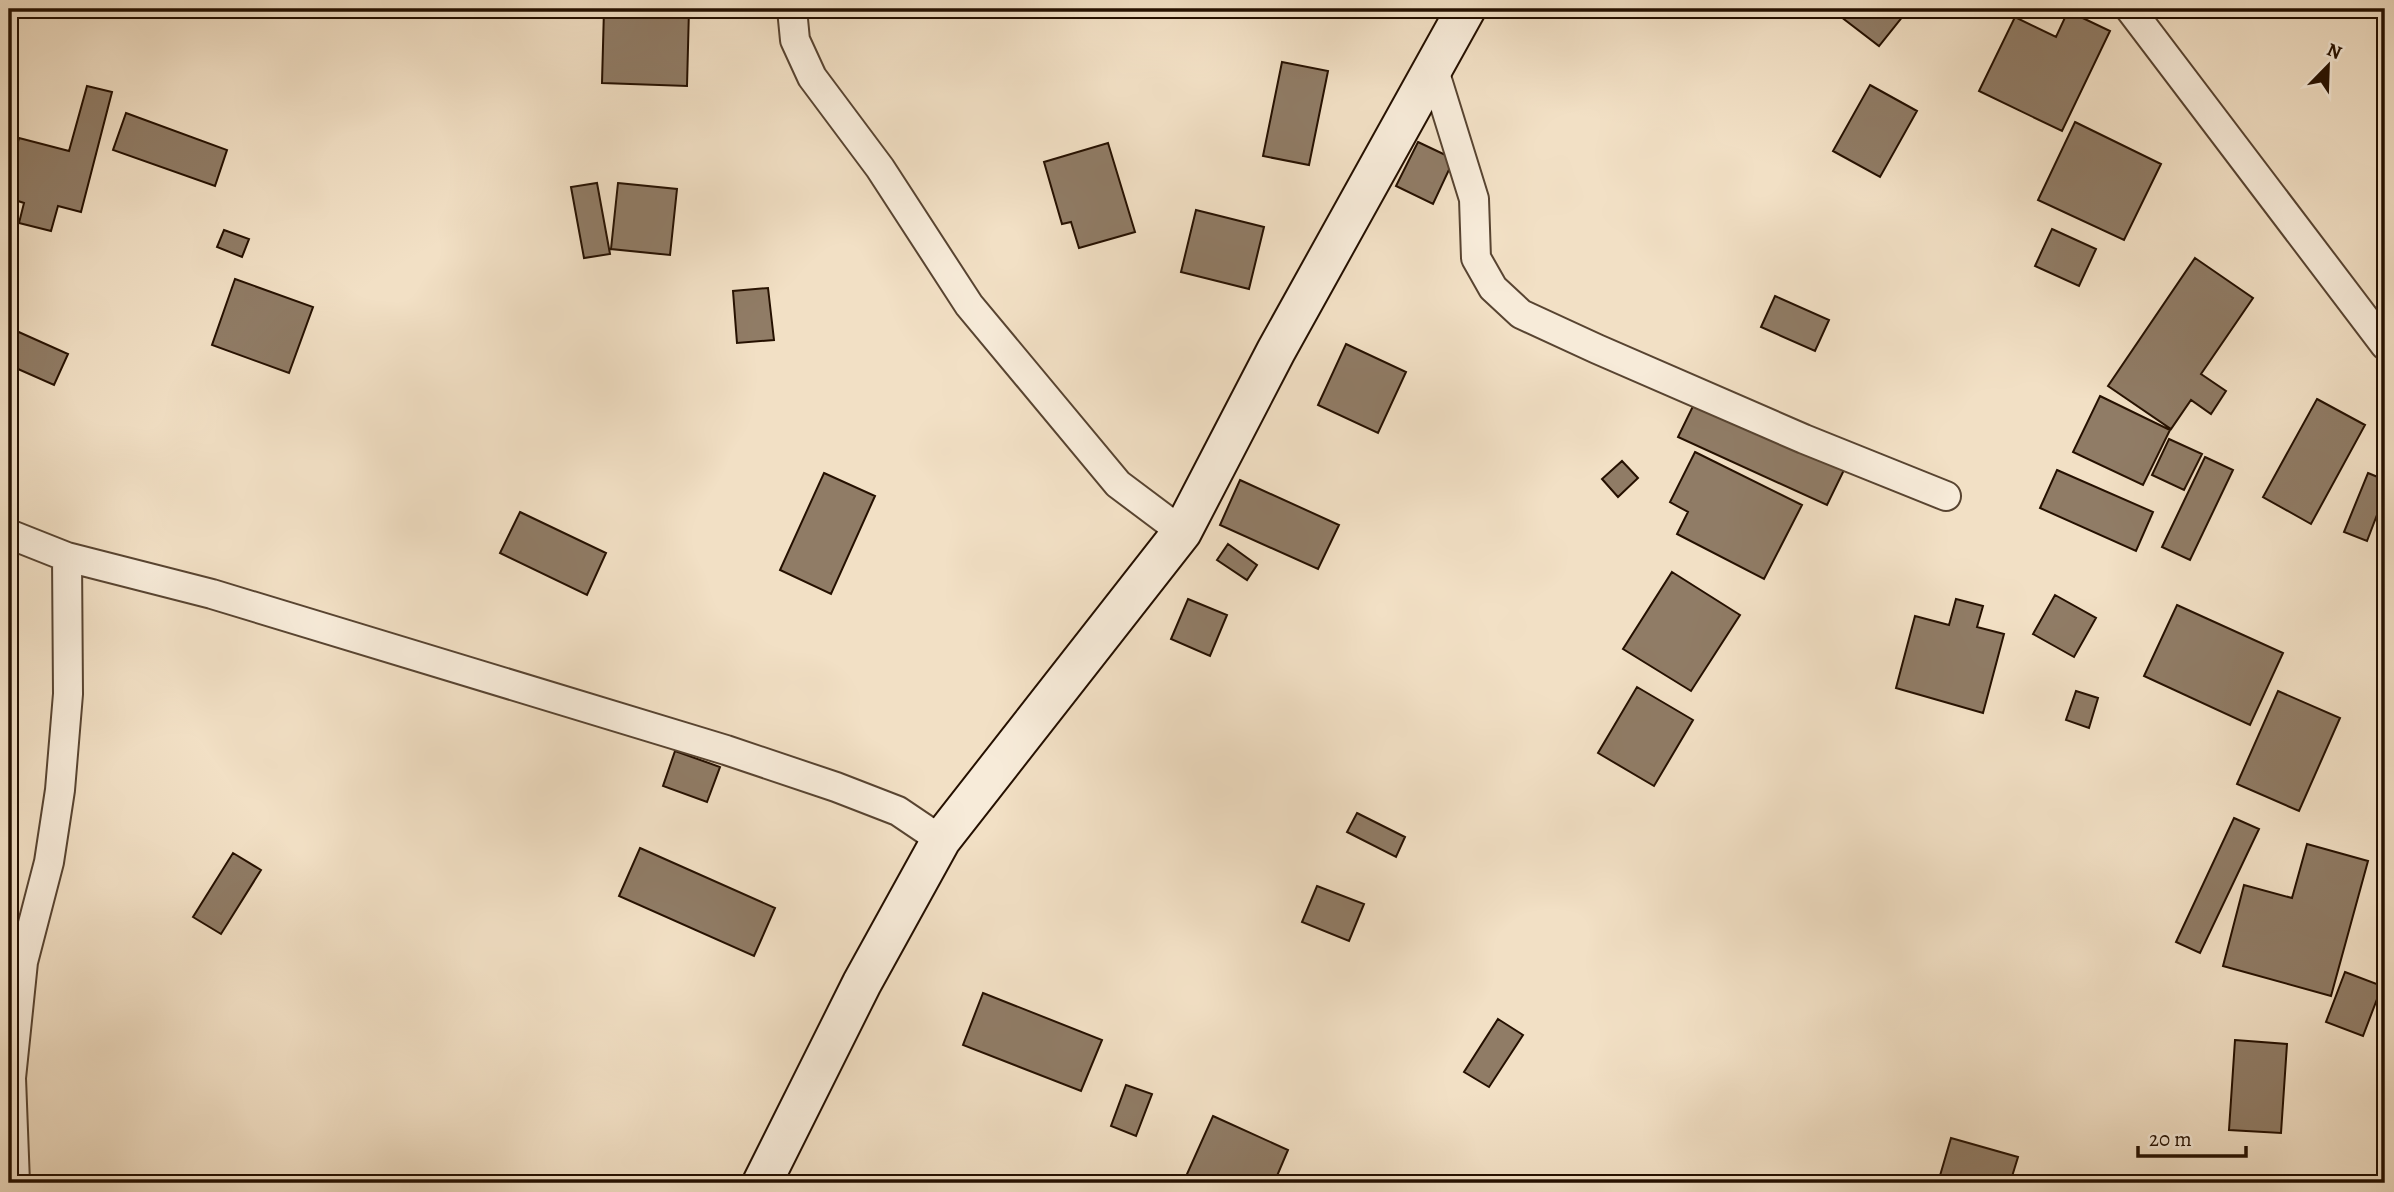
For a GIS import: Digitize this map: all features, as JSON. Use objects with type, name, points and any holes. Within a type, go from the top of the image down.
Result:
[{"type":"street","points":[[792,9],[794,40],[812,77],[880,168],[969,304],[1118,484],[1182,531]]},
{"type":"street","points":[[762,1183],[862,983],[941,840],[1182,531],[1276,351],[1434,71],[1466,9]]},
{"type":"street","points":[[2130,9],[2385,345]]},
{"type":"street","points":[[1434,71],[1474,199],[1476,258],[1493,288],[1521,314],[1768,423],[1946,496]]},
{"type":"street","points":[[9,534],[67,557],[212,594],[726,750],[898,811],[941,840]]},
{"type":"street","points":[[15,1183],[11,1078],[23,962],[49,862],[60,790],[68,694],[67,557]]},
{"type":"building","points":[[604,9],[689,9],[687,86],[602,83]]},
{"type":"building","points":[[1832,10],[1907,11],[1879,46]]},
{"type":"building","points":[[2068,11],[2110,31],[2062,131],[1979,91],[2015,17],[2056,37]]},
{"type":"building","points":[[1282,62],[1328,71],[1309,165],[1263,156]]},
{"type":"building","points":[[1870,85],[1917,111],[1880,177],[1833,151]]},
{"type":"building","points":[[87,86],[112,92],[81,212],[58,206],[51,231],[19,223],[24,203],[9,198],[9,176],[19,138],[69,151]]},
{"type":"building","points":[[126,113],[227,150],[215,186],[113,150]]},
{"type":"building","points":[[2075,122],[2161,164],[2124,240],[2038,200]]},
{"type":"building","points":[[1418,142],[1454,159],[1433,204],[1396,186]]},
{"type":"building","points":[[1108,143],[1135,232],[1079,248],[1071,222],[1062,224],[1044,162]]},
{"type":"building","points":[[597,183],[610,254],[584,258],[571,187]]},
{"type":"building","points":[[618,183],[677,189],[670,255],[611,249]]},
{"type":"building","points":[[1196,210],[1264,227],[1249,289],[1181,272]]},
{"type":"building","points":[[2052,229],[2096,249],[2079,286],[2035,266]]},
{"type":"building","points":[[224,230],[249,239],[242,257],[217,247]]},
{"type":"building","points":[[2195,258],[2253,298],[2201,374],[2226,391],[2211,414],[2191,400],[2171,429],[2108,386]]},
{"type":"building","points":[[235,279],[313,307],[289,373],[212,345]]},
{"type":"building","points":[[768,288],[774,340],[737,343],[733,291]]},
{"type":"building","points":[[1775,296],[1829,320],[1815,351],[1761,327]]},
{"type":"building","points":[[12,329],[68,354],[54,385],[9,365],[9,337]]},
{"type":"building","points":[[1346,344],[1406,372],[1378,433],[1318,405]]},
{"type":"building","points":[[2100,396],[2170,430],[2143,485],[2073,452]]},
{"type":"building","points":[[2317,399],[2365,425],[2311,524],[2263,497]]},
{"type":"building","points":[[1695,402],[1844,470],[1827,505],[1678,437]]},
{"type":"building","points":[[2169,439],[2202,454],[2184,490],[2152,475]]},
{"type":"building","points":[[1695,452],[1802,505],[1764,579],[1677,534],[1688,512],[1670,502]]},
{"type":"building","points":[[2205,457],[2233,470],[2190,560],[2162,547]]},
{"type":"building","points":[[1622,461],[1638,478],[1618,497],[1602,479]]},
{"type":"building","points":[[2057,470],[2153,512],[2136,551],[2040,508]]},
{"type":"building","points":[[824,473],[875,496],[831,594],[780,570]]},
{"type":"building","points":[[2368,473],[2385,480],[2385,494],[2367,541],[2344,532]]},
{"type":"building","points":[[1240,480],[1339,525],[1318,569],[1220,525]]},
{"type":"building","points":[[520,512],[606,553],[587,595],[500,553]]},
{"type":"building","points":[[1228,544],[1257,565],[1247,580],[1217,560]]},
{"type":"building","points":[[1672,572],[1740,615],[1691,691],[1623,649]]},
{"type":"building","points":[[2055,595],[2096,618],[2074,657],[2033,634]]},
{"type":"building","points":[[1188,599],[1227,615],[1210,656],[1171,639]]},
{"type":"building","points":[[1956,599],[1983,606],[1977,627],[2004,634],[1983,713],[1896,688],[1915,616],[1949,625]]},
{"type":"building","points":[[2177,605],[2283,653],[2250,725],[2144,676]]},
{"type":"building","points":[[1637,687],[1693,720],[1654,786],[1598,753]]},
{"type":"building","points":[[2076,691],[2098,698],[2089,728],[2066,720]]},
{"type":"building","points":[[2278,691],[2340,718],[2299,811],[2237,784]]},
{"type":"building","points":[[675,751],[720,767],[707,802],[663,786]]},
{"type":"building","points":[[1357,813],[1405,837],[1396,857],[1347,832]]},
{"type":"building","points":[[2234,818],[2259,829],[2200,953],[2176,942]]},
{"type":"building","points":[[2307,844],[2368,861],[2331,996],[2223,966],[2244,885],[2292,898]]},
{"type":"building","points":[[640,848],[775,908],[754,956],[619,896]]},
{"type":"building","points":[[233,853],[261,870],[221,934],[193,917]]},
{"type":"building","points":[[1317,886],[1364,904],[1349,941],[1302,922]]},
{"type":"building","points":[[2345,972],[2382,986],[2363,1036],[2326,1022]]},
{"type":"building","points":[[983,993],[1102,1040],[1081,1091],[963,1045]]},
{"type":"building","points":[[1498,1019],[1523,1035],[1489,1087],[1464,1072]]},
{"type":"building","points":[[2235,1040],[2287,1044],[2281,1133],[2229,1130]]},
{"type":"building","points":[[1126,1085],[1152,1094],[1136,1136],[1111,1126]]},
{"type":"building","points":[[1213,1116],[1288,1150],[1274,1183],[1183,1183]]},
{"type":"building","points":[[1951,1138],[2018,1157],[2010,1183],[1953,1183],[1939,1179]]}]
